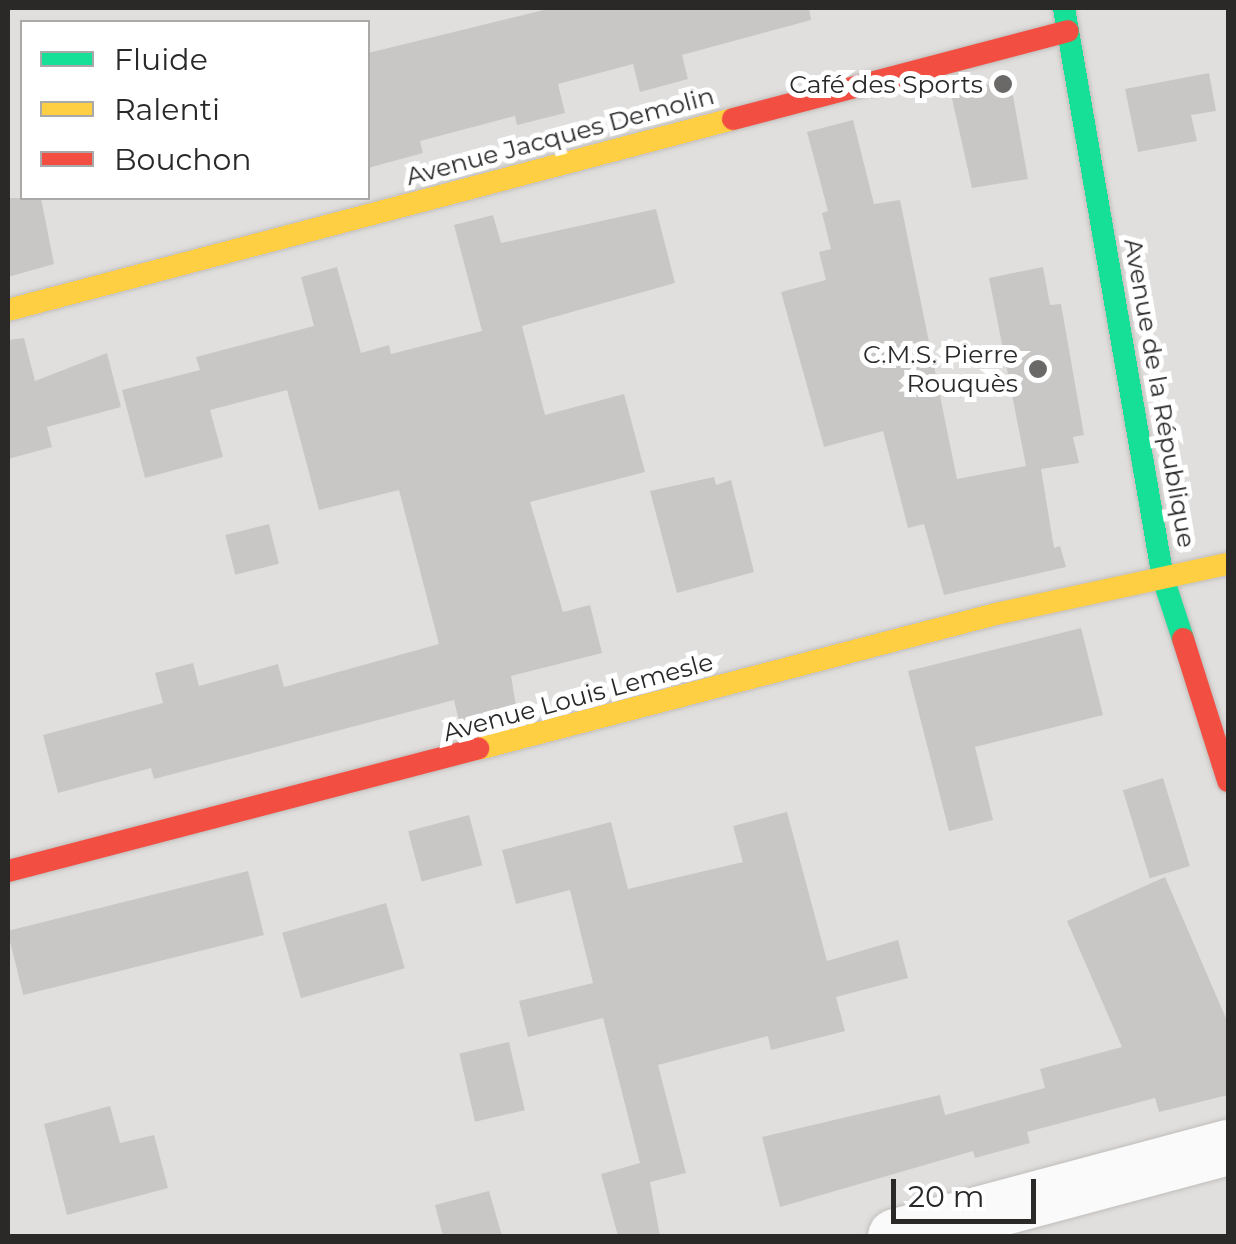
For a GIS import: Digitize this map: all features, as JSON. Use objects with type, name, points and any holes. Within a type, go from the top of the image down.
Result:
[{"type":"street","name":"Avenue Jacques Demolin","points":[[8,310],[1066,19]]},
{"type":"street","name":"Avenue de la République","points":[[1066,19],[1163,578],[1228,781]]},
{"type":"street","name":"Avenue Louis Lemesle","points":[[8,871],[1228,564]]},
{"type":"street","points":[[895,1236],[1228,1147]]},
{"type":"building","points":[[552,8],[809,8],[811,20],[682,55],[688,79],[640,92],[633,64],[558,84],[565,113],[517,125],[515,116],[420,141],[423,153],[370,167],[370,53]]},
{"type":"building","points":[[1209,73],[1216,111],[1191,115],[1197,141],[1138,152],[1125,89]]},
{"type":"building","points":[[999,82],[1013,96],[1028,179],[972,188],[951,94]]},
{"type":"building","points":[[853,120],[874,204],[900,200],[957,479],[1026,466],[989,278],[1043,267],[1050,305],[1061,304],[1084,435],[1073,437],[1079,463],[1041,469],[1054,548],[1060,546],[1066,567],[944,595],[924,524],[908,528],[883,431],[824,447],[781,292],[826,280],[819,252],[831,249],[822,213],[828,211],[807,132]]},
{"type":"building","points":[[8,198],[41,200],[54,264],[8,277]]},
{"type":"building","points":[[656,209],[675,283],[522,326],[545,415],[624,394],[645,472],[530,502],[563,612],[590,605],[602,653],[511,676],[516,706],[459,721],[454,700],[154,779],[151,768],[58,793],[43,735],[163,703],[155,673],[193,663],[199,686],[278,664],[284,687],[439,644],[399,490],[319,510],[287,390],[210,410],[223,457],[145,478],[122,390],[200,370],[196,357],[314,326],[301,277],[337,267],[361,353],[389,345],[391,354],[482,331],[454,225],[493,215],[501,243]]},
{"type":"building","points":[[24,338],[35,381],[107,353],[121,407],[47,427],[52,447],[8,459],[8,340]]},
{"type":"building","points":[[714,477],[716,485],[731,480],[754,572],[677,593],[650,491]]},
{"type":"building","points":[[269,524],[279,564],[235,575],[225,535]]},
{"type":"building","points":[[1081,628],[1103,715],[975,747],[993,820],[949,831],[908,671]]},
{"type":"building","points":[[1163,778],[1190,866],[1150,878],[1123,790]]},
{"type":"building","points":[[787,812],[827,961],[898,940],[908,978],[836,997],[845,1031],[771,1050],[768,1036],[658,1065],[686,1173],[650,1182],[660,1236],[618,1236],[601,1174],[640,1163],[603,1018],[528,1037],[519,1001],[593,983],[570,890],[516,904],[502,850],[611,822],[628,889],[743,862],[733,826]]},
{"type":"building","points":[[469,815],[482,865],[422,882],[408,831]]},
{"type":"building","points":[[248,871],[264,935],[23,995],[8,931]]},
{"type":"building","points":[[1165,877],[1228,1023],[1228,1095],[1159,1112],[1155,1098],[1027,1132],[1030,1143],[975,1158],[973,1151],[780,1207],[762,1137],[940,1095],[945,1115],[1045,1088],[1040,1069],[1122,1047],[1067,921]]},
{"type":"building","points":[[386,903],[405,968],[301,998],[282,933]]},
{"type":"building","points":[[509,1042],[525,1110],[475,1122],[459,1053]]},
{"type":"building","points":[[110,1106],[120,1143],[154,1135],[168,1188],[67,1215],[44,1124]]},
{"type":"building","points":[[489,1191],[502,1236],[443,1236],[435,1205]]},
{"type":"traffic: fast","points":[[1064,8],[1163,578],[1183,639]]},
{"type":"traffic: slow","points":[[8,310],[733,119]]},
{"type":"traffic: slow","points":[[478,749],[996,614],[1228,564]]},
{"type":"traffic: jam","points":[[733,119],[1068,31]]},
{"type":"traffic: jam","points":[[1183,639],[1228,781]]},
{"type":"traffic: jam","points":[[8,871],[478,749]]},
{"type":"place","name":"Café des Sports","points":[[1003,84]]},
{"type":"place","name":"C.M.S. Pierre Rouquès","points":[[1038,369]]}]
